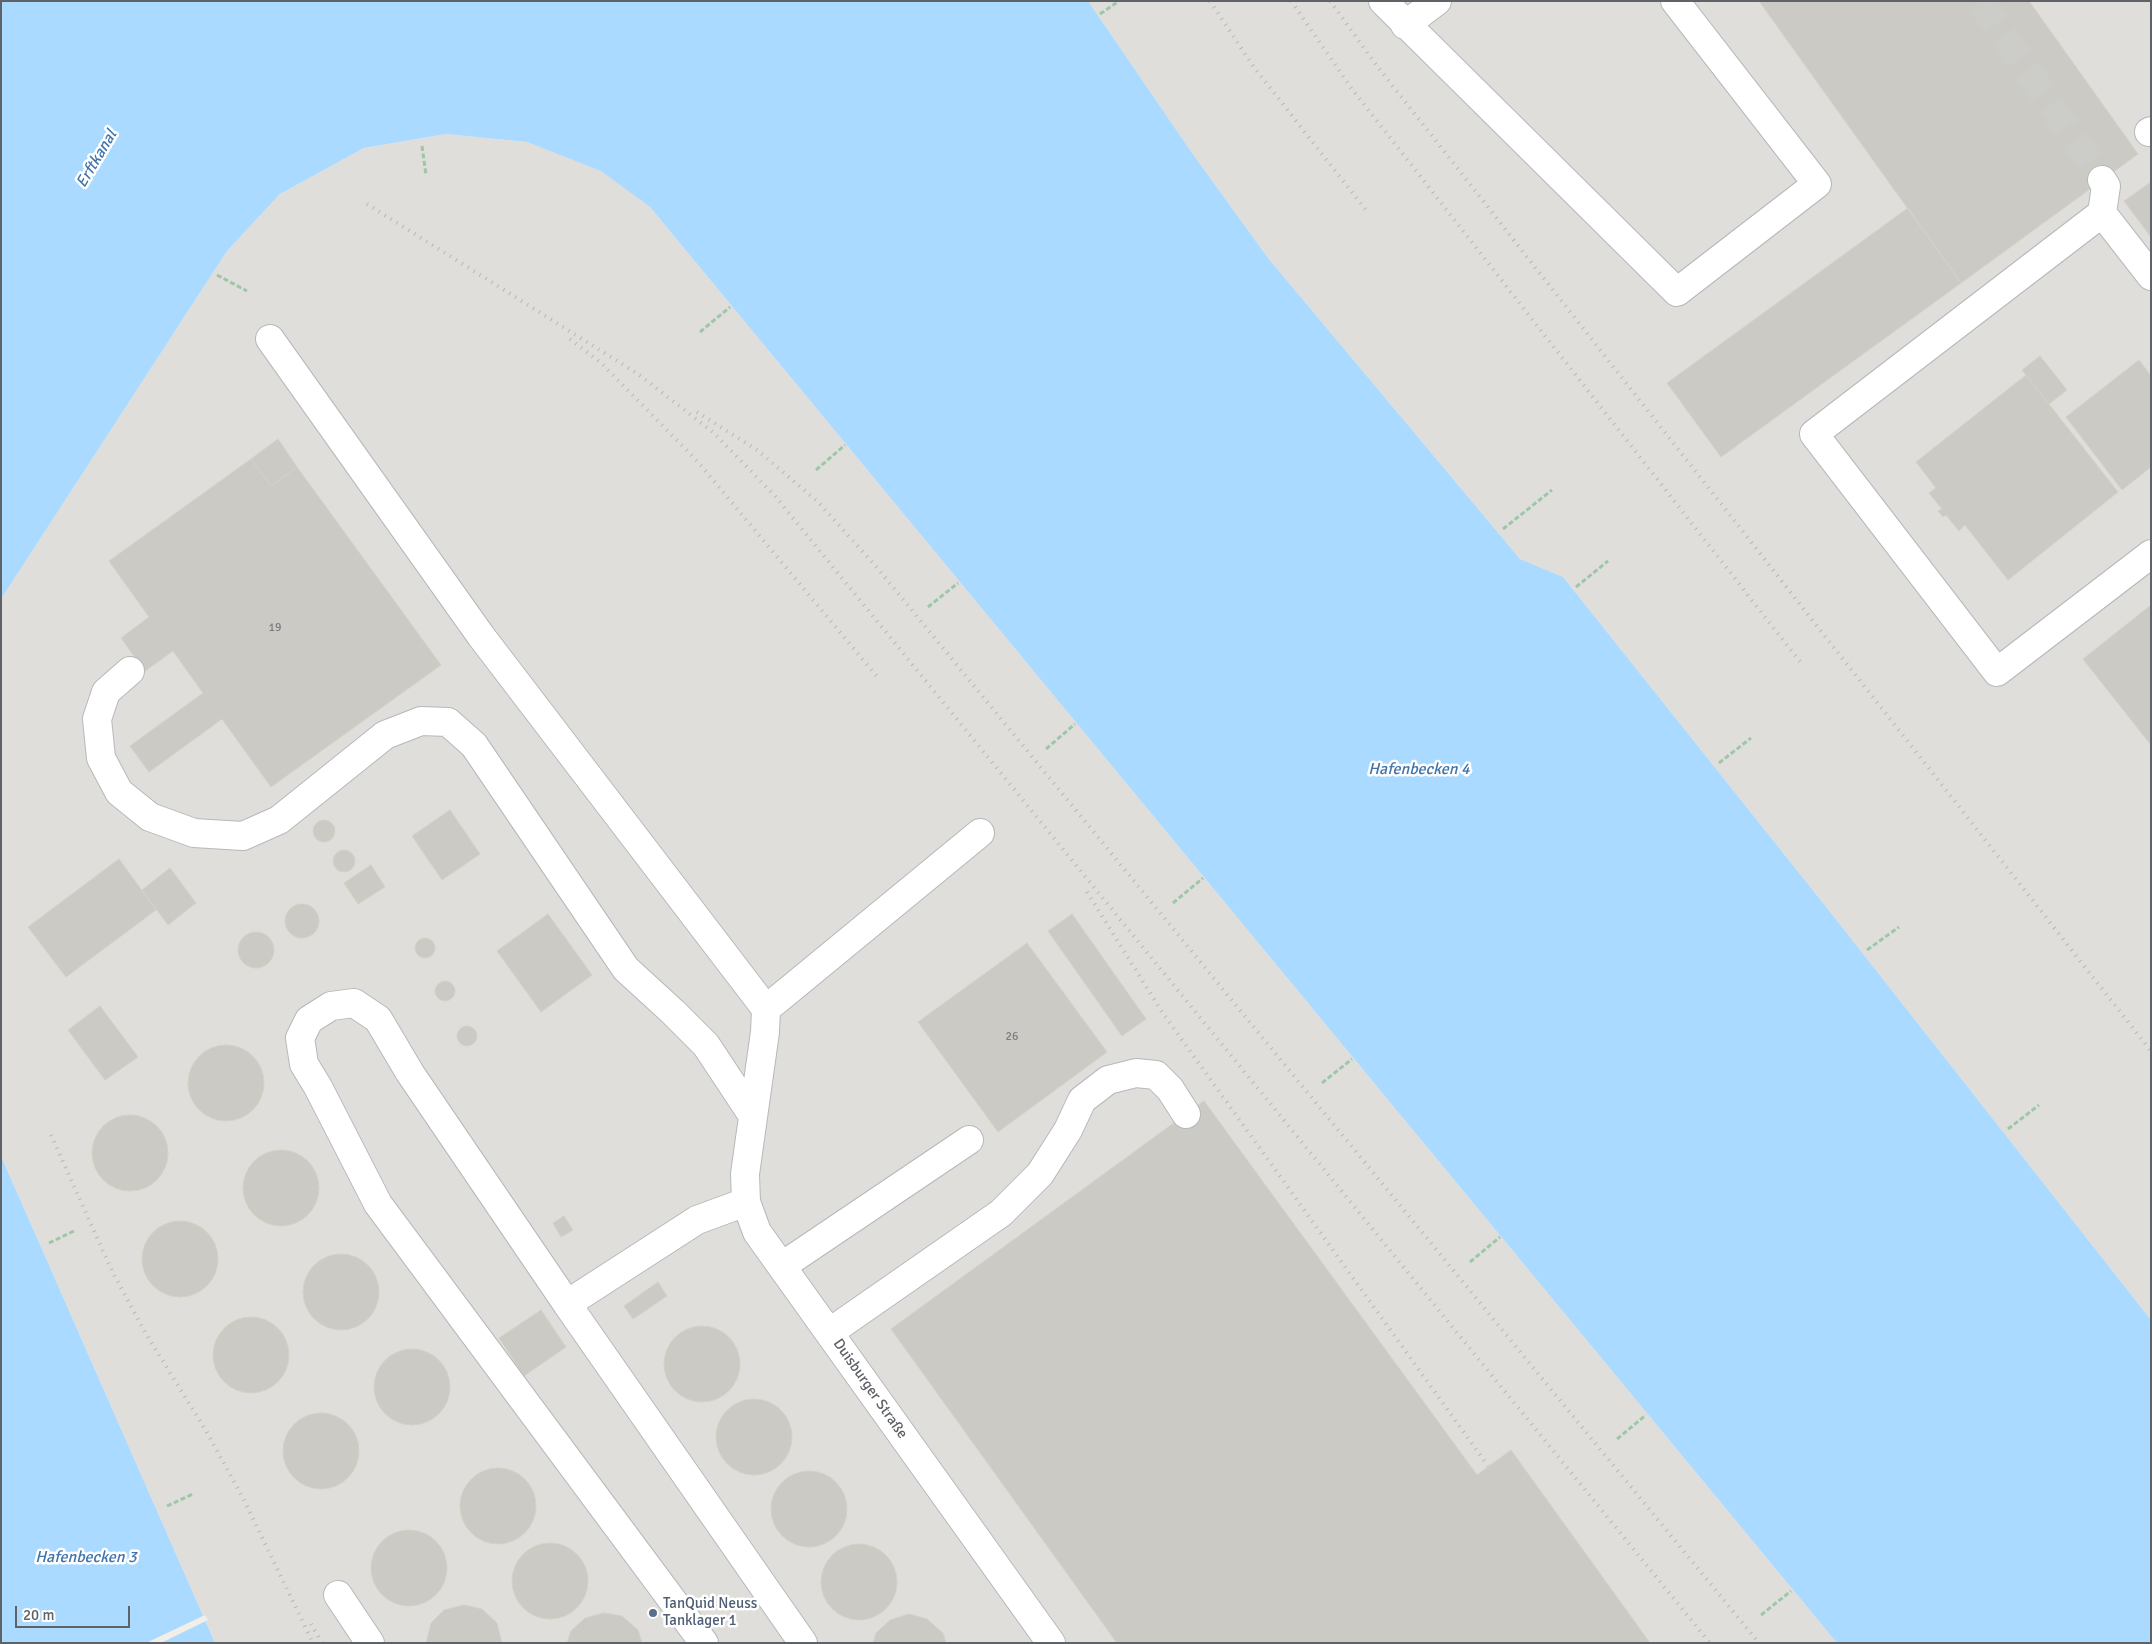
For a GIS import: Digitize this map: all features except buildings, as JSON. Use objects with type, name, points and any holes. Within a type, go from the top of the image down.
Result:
[{"type":"street","points":[[1383,1],[1405,25],[1677,292],[1817,184],[1675,1]]},
{"type":"street","points":[[1405,25],[1438,1]]},
{"type":"street","points":[[2102,180],[2106,186],[2102,213],[1814,434],[1997,672],[2151,554]]},
{"type":"street","points":[[2102,213],[2151,276]]},
{"type":"street","points":[[270,339],[481,636],[766,1009],[980,833]]},
{"type":"street","points":[[130,671],[106,692],[97,719],[101,758],[119,792],[150,817],[194,833],[243,836],[279,820],[385,735],[421,721],[448,722],[474,745],[626,970],[673,1012],[706,1045],[753,1116]]},
{"type":"street","points":[[704,1643],[378,1204],[318,1087],[304,1064],[300,1038],[310,1020],[331,1006],[354,1003],[378,1019],[410,1074],[802,1643]]},
{"type":"street","name":"Duisburger Straße","points":[[766,1009],[744,1174],[746,1202],[757,1232],[1051,1643]]},
{"type":"street","points":[[830,1332],[1000,1212],[1040,1174],[1068,1130],[1082,1100],[1108,1080],[1136,1073],[1156,1075],[1170,1089],[1186,1114]]},
{"type":"street","points":[[782,1266],[968,1140]]},
{"type":"street","points":[[568,1304],[697,1220],[746,1202]]},
{"type":"street","points":[[338,1595],[370,1643]]},
{"type":"path","points":[[1100,14],[1119,1]]},
{"type":"path","points":[[422,146],[426,175]]},
{"type":"path","points":[[217,275],[246,291]]},
{"type":"path","points":[[700,332],[730,307]]},
{"type":"path","points":[[816,470],[845,445]]},
{"type":"path","points":[[1503,529],[1552,490]]},
{"type":"path","points":[[1576,587],[1608,561]]},
{"type":"path","points":[[928,607],[958,583]]},
{"type":"path","points":[[1046,749],[1076,724]]},
{"type":"path","points":[[1719,763],[1751,738]]},
{"type":"path","points":[[1173,902],[1203,878]]},
{"type":"path","points":[[1867,950],[1899,927]]},
{"type":"path","points":[[1322,1083],[1352,1059]]},
{"type":"path","points":[[2008,1129],[2040,1105]]},
{"type":"path","points":[[49,1242],[74,1231]]},
{"type":"path","points":[[1470,1262],[1500,1237]]},
{"type":"path","points":[[1617,1439],[1646,1415]]},
{"type":"path","points":[[167,1506],[193,1494]]},
{"type":"path","points":[[1761,1615],[1792,1592]]},
{"type":"shaded area","points":[[1088,1],[2151,1],[2151,1320],[1823,903],[1563,577],[1520,559],[1268,258],[1192,153]]},
{"type":"shaded area","points":[[446,134],[527,142],[602,171],[650,207],[1837,1643],[215,1643],[1,1156],[1,599],[227,251],[280,194],[364,148]]},
{"type":"water","name":"Hafenbecken 4","points":[[1,1],[1088,1],[1192,153],[1268,258],[1520,559],[1563,577],[1823,903],[2151,1320],[2151,1643],[1837,1643],[650,207],[601,171],[527,142],[446,134],[364,148],[280,194],[227,251],[1,599]]},
{"type":"water","name":"Hafenbecken 3","points":[[1,1156],[215,1643],[1,1643]]},
{"type":"pier","points":[[205,1615],[208,1620],[161,1643],[146,1643]]},
{"type":"tunnel","points":[[1980,1],[2102,180]]},
{"type":"railway","points":[[1210,1],[1253,66],[1369,214]]},
{"type":"railway","points":[[1291,1],[1352,89],[1801,663]]},
{"type":"railway","points":[[1330,1],[1377,66],[2151,1051]]},
{"type":"railway","points":[[367,204],[638,374],[714,433],[775,496],[1710,1643]]},
{"type":"railway","points":[[570,339],[601,363],[698,462],[879,679]]},
{"type":"railway","points":[[697,412],[757,450],[817,501],[874,564],[1759,1643]]},
{"type":"railway","points":[[1087,892],[1162,1012],[1488,1466]]},
{"type":"railway","points":[[51,1135],[112,1271],[146,1334],[205,1429],[243,1498],[313,1643]]},
{"type":"railway","points":[[311,1624],[322,1643]]},
{"type":"place","name":"TanQuid Neuss Tanklager 1","points":[[653,1613]]},
{"type":"water label","name":"Erftkanal","points":[[97,159]]}]
